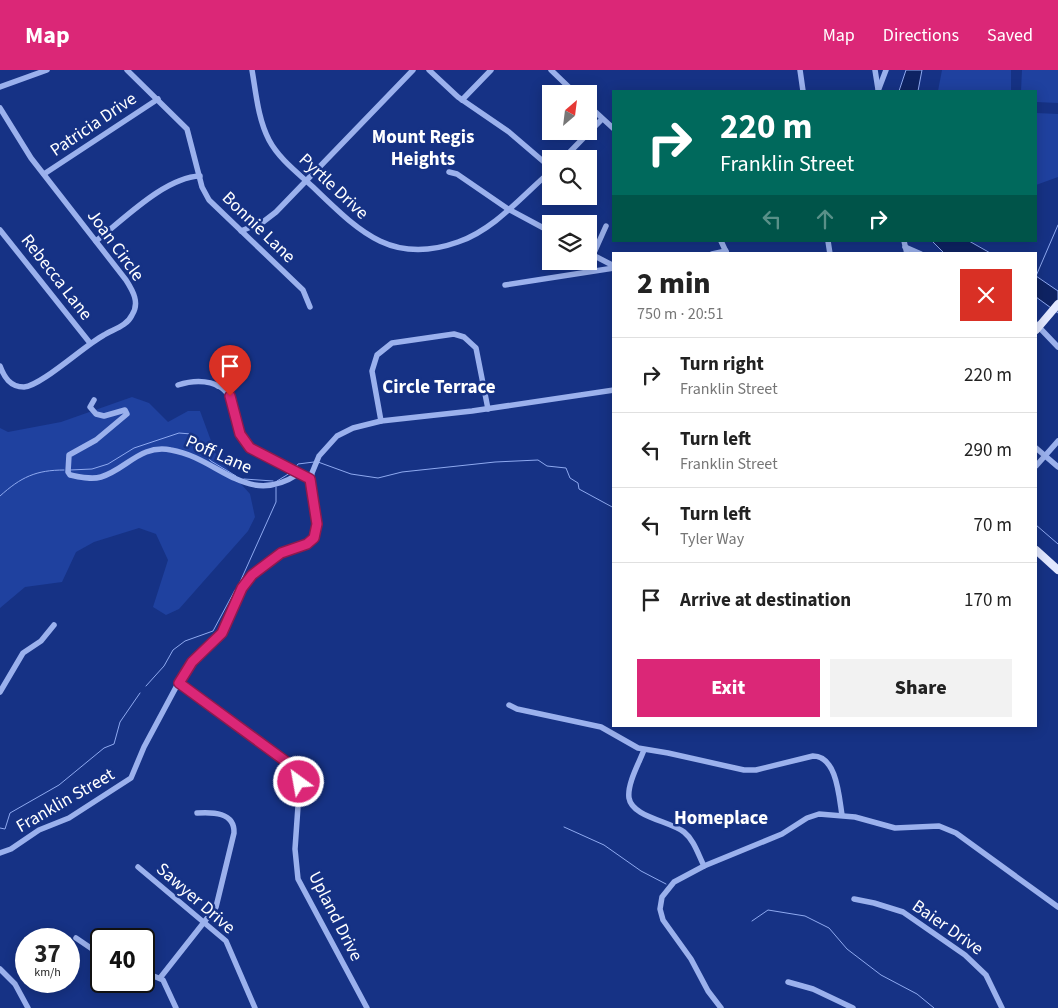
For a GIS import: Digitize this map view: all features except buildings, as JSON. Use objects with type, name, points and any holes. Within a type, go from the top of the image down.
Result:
[{"type":"main road","points":[[1037,327],[1058,304]]},
{"type":"main road","points":[[1037,551],[1058,570]]},
{"type":"street","points":[[0,87],[47,70]]},
{"type":"street","name":"Bonnie Lane","points":[[127,70],[188,130],[200,176],[209,200],[303,290],[310,307]]},
{"type":"street","name":"Pyrtle Drive","points":[[252,70],[260,114],[268,138],[278,154],[361,232],[399,248],[426,250],[459,242],[477,233],[508,209],[542,177]]},
{"type":"street","points":[[241,231],[270,217],[413,70]]},
{"type":"street","points":[[429,70],[462,100],[509,132],[542,161]]},
{"type":"street","points":[[462,100],[491,70]]},
{"type":"street","points":[[551,70],[567,85]]},
{"type":"street","points":[[800,70],[803,90]]},
{"type":"street","points":[[875,70],[878,90]]},
{"type":"street","points":[[878,90],[886,70]]},
{"type":"street","name":"Patricia Drive","points":[[44,174],[158,99]]},
{"type":"street","name":"Joan Circle","points":[[0,108],[20,142],[131,287],[136,300],[136,307],[132,316],[125,324],[90,343],[35,384],[18,386],[8,382],[0,366]]},
{"type":"street","points":[[598,115],[612,127]]},
{"type":"street","points":[[573,150],[602,119]]},
{"type":"street","points":[[449,172],[457,174],[508,209],[542,227]]},
{"type":"street","points":[[96,241],[171,183],[188,177],[200,176]]},
{"type":"street","points":[[597,243],[606,226]]},
{"type":"street","name":"Rebecca Lane","points":[[0,230],[90,343]]},
{"type":"street","points":[[905,244],[917,252]]},
{"type":"street","points":[[597,257],[612,266]]},
{"type":"street","points":[[505,284],[612,267]]},
{"type":"street","points":[[1037,327],[1058,348]]},
{"type":"street","points":[[381,421],[372,371],[377,355],[392,343],[454,334],[469,340],[476,348],[488,409]]},
{"type":"street","points":[[218,386],[230,366]]},
{"type":"street","points":[[178,385],[198,380],[218,386],[230,396],[240,434],[250,448],[310,479]]},
{"type":"street","name":"Franklin Street","points":[[0,853],[11,849],[43,828],[70,818],[127,782],[135,772],[144,747],[179,683],[192,662],[222,633],[242,588],[252,575],[281,553],[307,544],[314,538],[317,524],[310,479],[314,464],[332,440],[344,432],[381,421],[488,409],[612,390]]},
{"type":"street","name":"Poff Lane","points":[[94,400],[90,407],[96,414],[104,416],[125,410],[127,414],[96,440],[69,455],[68,472],[70,475],[100,477],[139,454],[162,449],[192,457],[245,484],[274,486],[297,473]]},
{"type":"street","points":[[1037,465],[1058,440]]},
{"type":"street","points":[[1037,449],[1058,468]]},
{"type":"street","points":[[0,692],[23,653],[41,641],[54,625]]},
{"type":"street","name":"Upland Drive","points":[[179,683],[277,755],[294,771],[299,792],[295,849],[298,879],[367,1008]]},
{"type":"street","points":[[509,705],[518,709],[601,727],[632,746],[644,750],[668,753],[749,770],[821,756],[830,765],[842,815]]},
{"type":"street","points":[[644,750],[629,794],[630,803],[640,812],[677,828],[687,835],[704,866]]},
{"type":"street","points":[[160,978],[205,922],[218,901],[234,830],[228,818],[219,813],[197,814]]},
{"type":"street","points":[[721,1008],[708,991],[691,959],[666,926],[660,909],[662,897],[668,887],[680,878],[704,866],[782,834],[813,815],[842,815],[892,828],[934,825],[950,829],[1058,907]]},
{"type":"street","name":"Sawyer Drive","points":[[138,867],[220,935],[230,949],[255,1008]]},
{"type":"street","name":"Baier Drive","points":[[854,900],[874,903],[903,912],[965,955],[986,975],[1002,1008]]},
{"type":"street","points":[[0,969],[15,984],[28,1008]]},
{"type":"street","points":[[155,976],[160,978],[170,993],[176,1008]]},
{"type":"street","points":[[788,982],[813,989],[853,1008]]},
{"type":"shaded area","points":[[906,70],[922,70],[918,90],[899,90]]},
{"type":"shaded area","points":[[942,70],[1011,70],[1011,90],[938,90]]},
{"type":"shaded area","points":[[1022,70],[1058,70],[1058,103],[1037,102],[1037,90],[1021,90]]},
{"type":"shaded area","points":[[1037,113],[1058,114],[1058,177],[1037,185]]},
{"type":"shaded area","points":[[933,242],[971,242],[988,252],[943,252]]},
{"type":"shaded area","points":[[1037,277],[1058,291],[1058,313],[1037,298]]},
{"type":"shaded area","points":[[132,397],[149,403],[168,422],[188,411],[200,411],[217,457],[250,494],[255,517],[248,531],[179,609],[166,615],[153,607],[168,560],[156,534],[139,528],[94,542],[76,552],[62,582],[25,587],[0,608],[0,428],[8,432],[61,422]]},
{"type":"waterway","points":[[1037,274],[1058,225]]},
{"type":"waterway","points":[[70,470],[92,469],[108,464],[134,448],[179,433],[191,434],[199,440],[202,451],[211,461],[236,476]]},
{"type":"waterway","points":[[318,462],[351,474],[378,478],[402,472],[495,462],[538,460],[547,466],[566,468],[570,478],[578,483],[579,489],[612,507]]},
{"type":"waterway","points":[[295,468],[298,464],[314,462]]},
{"type":"waterway","points":[[0,496],[22,479],[29,476],[45,471],[64,470]]},
{"type":"waterway","points":[[277,481],[290,473]]},
{"type":"waterway","points":[[244,479],[273,481]]},
{"type":"waterway","points":[[240,582],[276,502],[276,487]]},
{"type":"waterway","points":[[1037,526],[1058,544]]},
{"type":"waterway","points":[[146,686],[164,666],[173,650],[185,641],[213,631],[235,590]]},
{"type":"waterway","points":[[0,828],[5,829],[10,813],[59,785],[104,748],[114,744],[120,722],[140,693]]},
{"type":"waterway","points":[[564,827],[604,845],[641,871],[666,884]]},
{"type":"waterway","points":[[752,921],[768,910],[805,916],[829,928],[847,949],[881,975],[917,994],[934,1008]]},
{"type":"district","name":"Mount Regis Heights","points":[[423,147]]},
{"type":"district","name":"Circle Terrace","points":[[439,386]]},
{"type":"district","name":"Homeplace","points":[[721,817]]},
{"type":"route","points":[[230,396],[240,434],[250,448],[310,479],[317,528],[314,538],[307,544],[281,553],[252,575],[242,588],[222,633],[192,662],[179,683],[200,701],[288,763],[299,782]]}]
